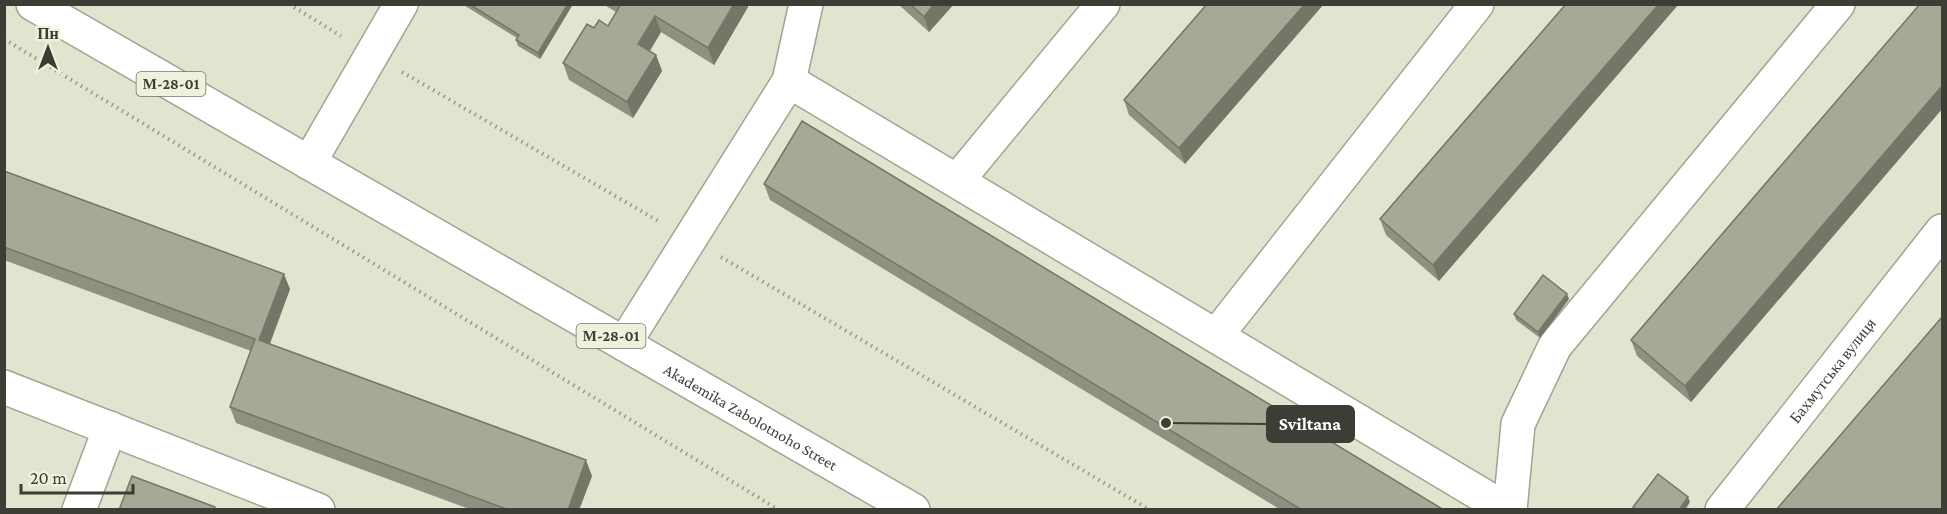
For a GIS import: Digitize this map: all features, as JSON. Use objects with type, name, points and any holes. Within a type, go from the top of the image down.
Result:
[{"type":"main road","name":"М-28-01","points":[[33,4],[309,163]]},
{"type":"main road","points":[[309,163],[401,4]]},
{"type":"main road","points":[[624,344],[789,81],[806,4]]},
{"type":"main road","points":[[957,181],[1103,4]]},
{"type":"main road","points":[[1216,336],[1477,4]]},
{"type":"main road","points":[[789,81],[1508,510],[1518,424],[1555,346],[1838,4]]},
{"type":"main road","name":"Akademika Zabolotnoho Street","points":[[309,163],[913,510]]},
{"type":"main road","name":"Бахмутська вулиця","points":[[1722,510],[1942,231]]},
{"type":"main road","points":[[4,387],[318,510]]},
{"type":"main road","points":[[79,510],[110,428]]},
{"type":"path","points":[[4,39],[778,510]]},
{"type":"building","points":[[469,4],[568,4],[538,53],[516,40],[519,35]]},
{"type":"building","points":[[621,4],[734,4],[708,48],[655,16],[638,44],[656,55],[627,102],[563,63],[587,24],[594,28],[599,20],[608,26]]},
{"type":"building","points":[[910,4],[934,4],[924,17]]},
{"type":"building","points":[[1207,4],[1305,4],[1179,148],[1124,100]]},
{"type":"building","points":[[1566,4],[1659,4],[1433,265],[1380,219]]},
{"type":"building","points":[[1920,4],[1942,4],[1942,86],[1685,386],[1631,340]]},
{"type":"building","points":[[802,121],[1444,510],[1302,510],[764,184]]},
{"type":"building","points":[[4,171],[284,274],[259,340],[586,460],[568,510],[509,510],[230,407],[255,339],[4,247]]},
{"type":"building","points":[[1543,275],[1567,294],[1538,332],[1514,314]]},
{"type":"building","points":[[1942,317],[1942,510],[1776,510]]},
{"type":"building","points":[[1658,474],[1688,497],[1679,510],[1635,510],[1633,507]]},
{"type":"building","points":[[132,476],[215,507],[214,510],[119,510]]},
{"type":"place","name":"Sviltana","points":[[1166,423]]}]
